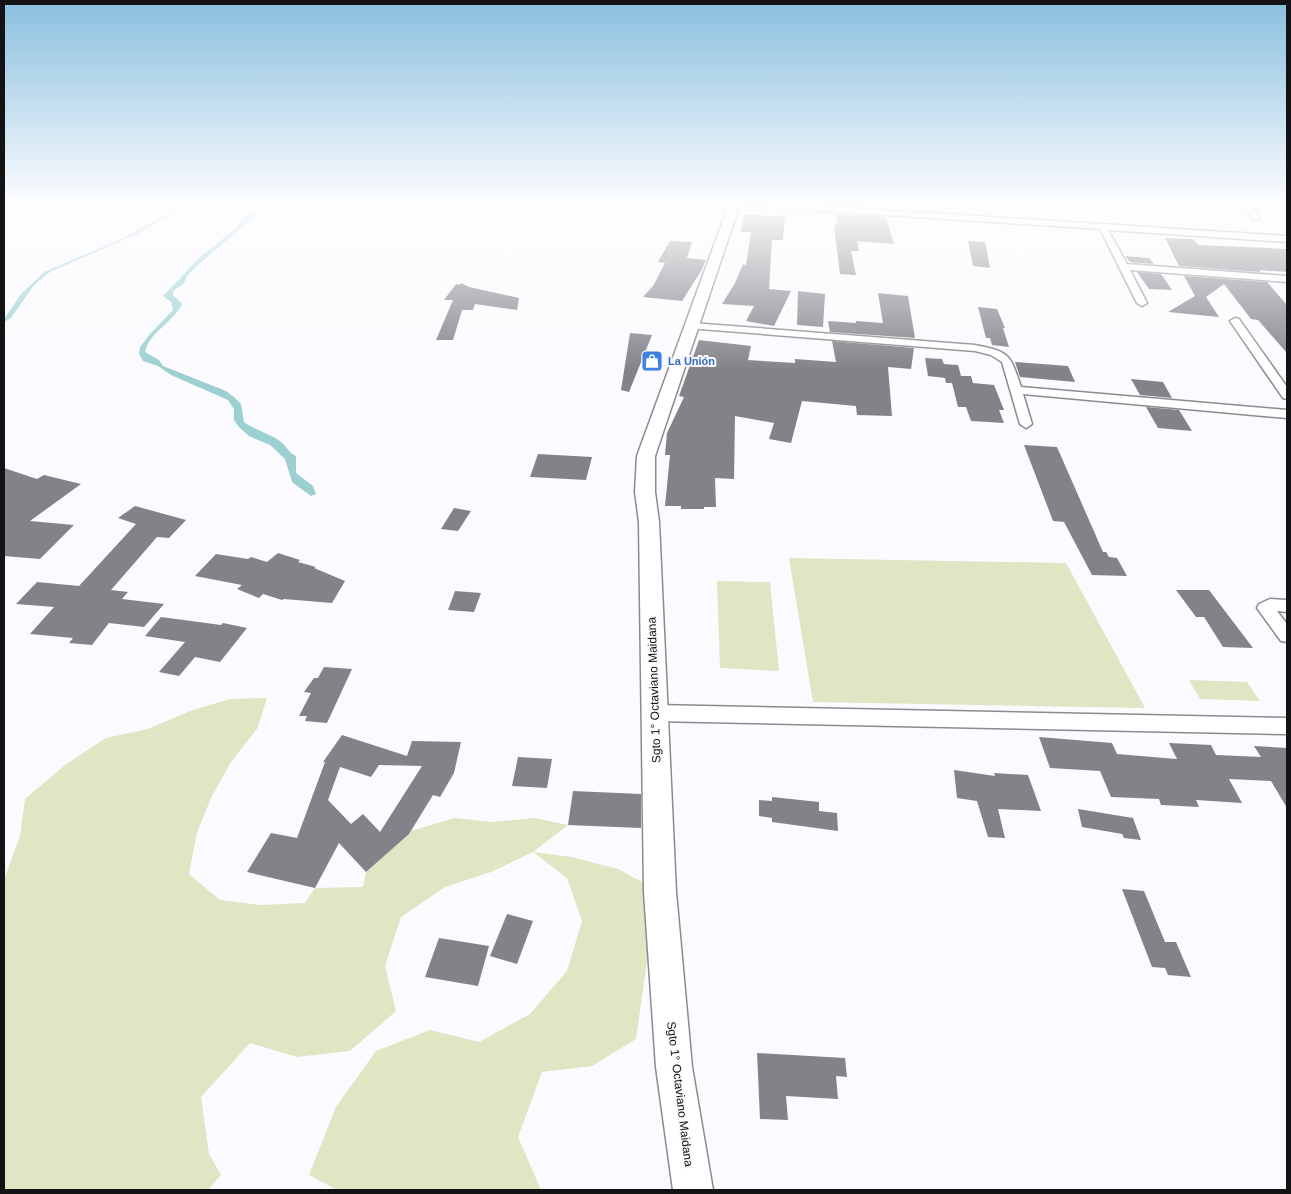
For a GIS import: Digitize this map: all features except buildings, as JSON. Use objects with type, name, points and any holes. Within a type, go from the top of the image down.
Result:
[{"type":"main road","name":"Sgto 1° Octaviano Maidana","points":[[693,1190],[673,1057],[660,892],[649,522],[645,492],[646,456],[715,260]]},
{"type":"street","points":[[1120,260],[1142,303]]},
{"type":"street","points":[[1124,267],[1287,279]]},
{"type":"street","points":[[1235,321],[1287,395]]},
{"type":"street","points":[[692,326],[975,348],[995,352],[1007,362],[1026,424]]},
{"type":"street","points":[[1015,390],[1287,414]]},
{"type":"street","points":[[1287,606],[1270,605],[1265,608],[1287,636]]},
{"type":"street","points":[[654,713],[1287,726]]},
{"type":"green space","points":[[789,558],[1066,563],[1145,708],[813,702]]},
{"type":"green space","points":[[717,581],[770,582],[779,671],[720,668]]},
{"type":"green space","points":[[1189,680],[1247,682],[1260,701],[1200,699]]},
{"type":"green space","points":[[267,698],[257,729],[231,762],[212,796],[197,832],[189,874],[220,900],[261,905],[305,903],[315,888],[363,887],[366,872],[411,831],[454,818],[492,822],[535,818],[568,825],[533,852],[491,872],[445,887],[401,917],[385,966],[396,1011],[350,1051],[297,1057],[250,1043],[201,1097],[209,1154],[221,1175],[208,1190],[4,1190],[4,880],[20,836],[25,799],[65,765],[106,738],[148,729],[190,711],[230,699]]},
{"type":"green space","points":[[533,852],[571,857],[618,869],[660,892],[651,933],[636,1039],[592,1066],[542,1072],[518,1137],[541,1190],[337,1190],[309,1175],[336,1107],[376,1051],[430,1030],[479,1042],[530,1014],[567,971],[582,921],[567,878]]},
{"type":"water","points":[[73,260],[78,260],[50,272],[34,285],[11,318],[4,322],[4,319],[21,294],[44,272]]},
{"type":"water","points":[[197,260],[204,260],[187,276],[184,283],[173,291],[173,295],[182,304],[173,317],[151,339],[145,352],[159,360],[163,366],[226,391],[235,398],[241,404],[244,422],[278,440],[296,456],[296,473],[313,486],[316,494],[311,496],[292,482],[285,459],[270,445],[249,436],[239,427],[234,420],[234,409],[228,400],[171,375],[158,366],[143,361],[139,354],[140,347],[173,310],[171,302],[163,296]]},
{"type":"place","name":"La Unión","points":[[652,361]]}]
